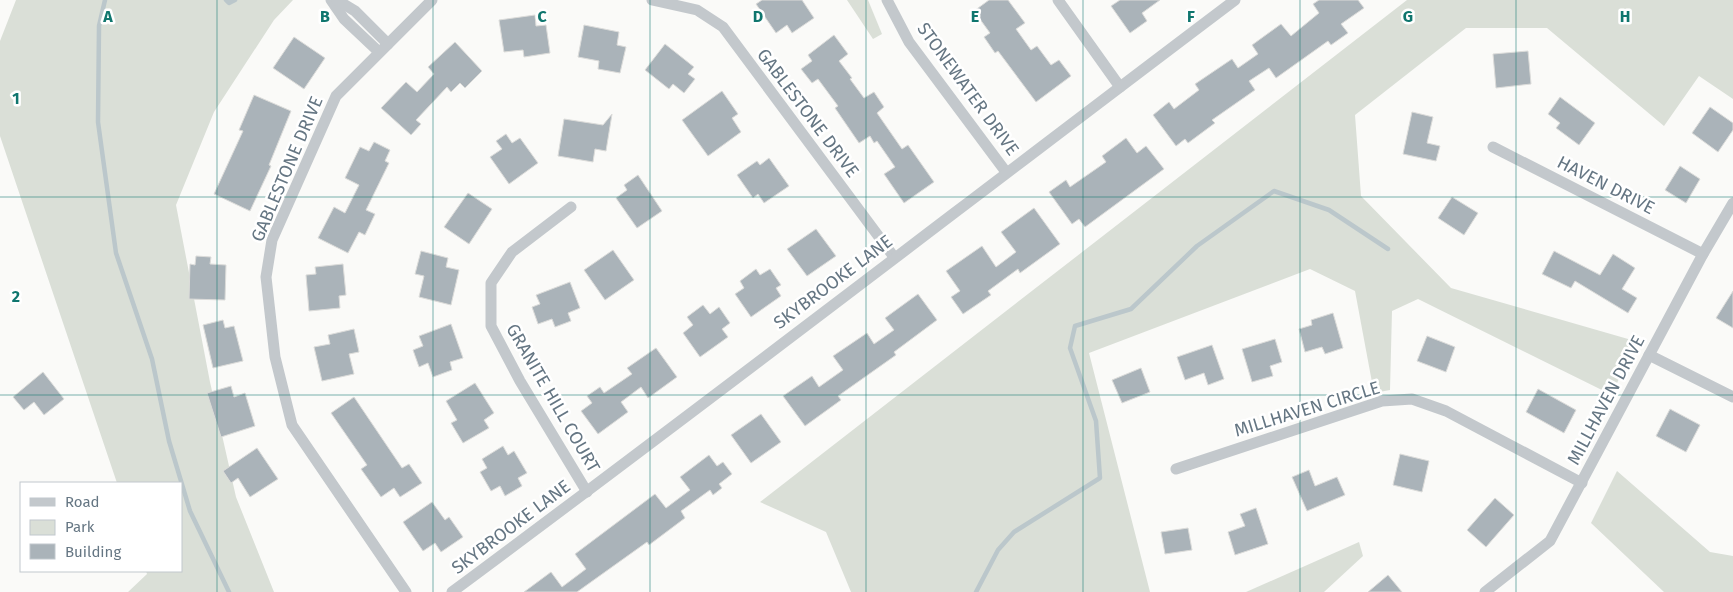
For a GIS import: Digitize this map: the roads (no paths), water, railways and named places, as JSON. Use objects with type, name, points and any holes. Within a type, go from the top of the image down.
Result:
[{"type":"street","points":[[331,0],[344,18],[379,52]]},
{"type":"street","points":[[337,0],[355,11],[388,44]]},
{"type":"street","name":"GABLESTONE DRIVE","points":[[406,592],[292,425],[275,357],[266,277],[272,240],[336,96],[432,0]]},
{"type":"street","name":"GABLESTONE DRIVE","points":[[652,0],[697,10],[723,27],[894,257]]},
{"type":"street","name":"STONEWATER DRIVE","points":[[887,0],[909,42],[1006,172]]},
{"type":"street","points":[[1058,0],[1120,87]]},
{"type":"street","name":"SKYBROOKE LANE","points":[[452,592],[587,492],[894,257],[1235,0]]},
{"type":"street","name":"HAVEN DRIVE","points":[[1493,147],[1703,254]]},
{"type":"street","name":"MILLHAVEN DRIVE","points":[[1485,592],[1550,541],[1703,254],[1733,202]]},
{"type":"street","name":"GRANITE HILL COURT","points":[[571,207],[512,252],[491,283],[490,326],[520,381],[587,492]]},
{"type":"street","points":[[1649,355],[1733,397]]},
{"type":"street","name":"MILLHAVEN CIRCLE","points":[[1176,469],[1382,401],[1412,400],[1446,411],[1582,483]]},
{"type":"waterway","points":[[105,0],[99,26],[98,122],[116,253],[152,359],[169,441],[181,482]]},
{"type":"waterway","points":[[226,0],[229,3],[235,0]]},
{"type":"waterway","points":[[976,592],[998,550],[1014,532],[1100,478],[1096,421],[1070,348],[1075,326],[1131,309],[1197,246],[1274,191],[1329,210],[1388,249]]},
{"type":"waterway","points":[[182,484],[190,511],[229,592]]}]
